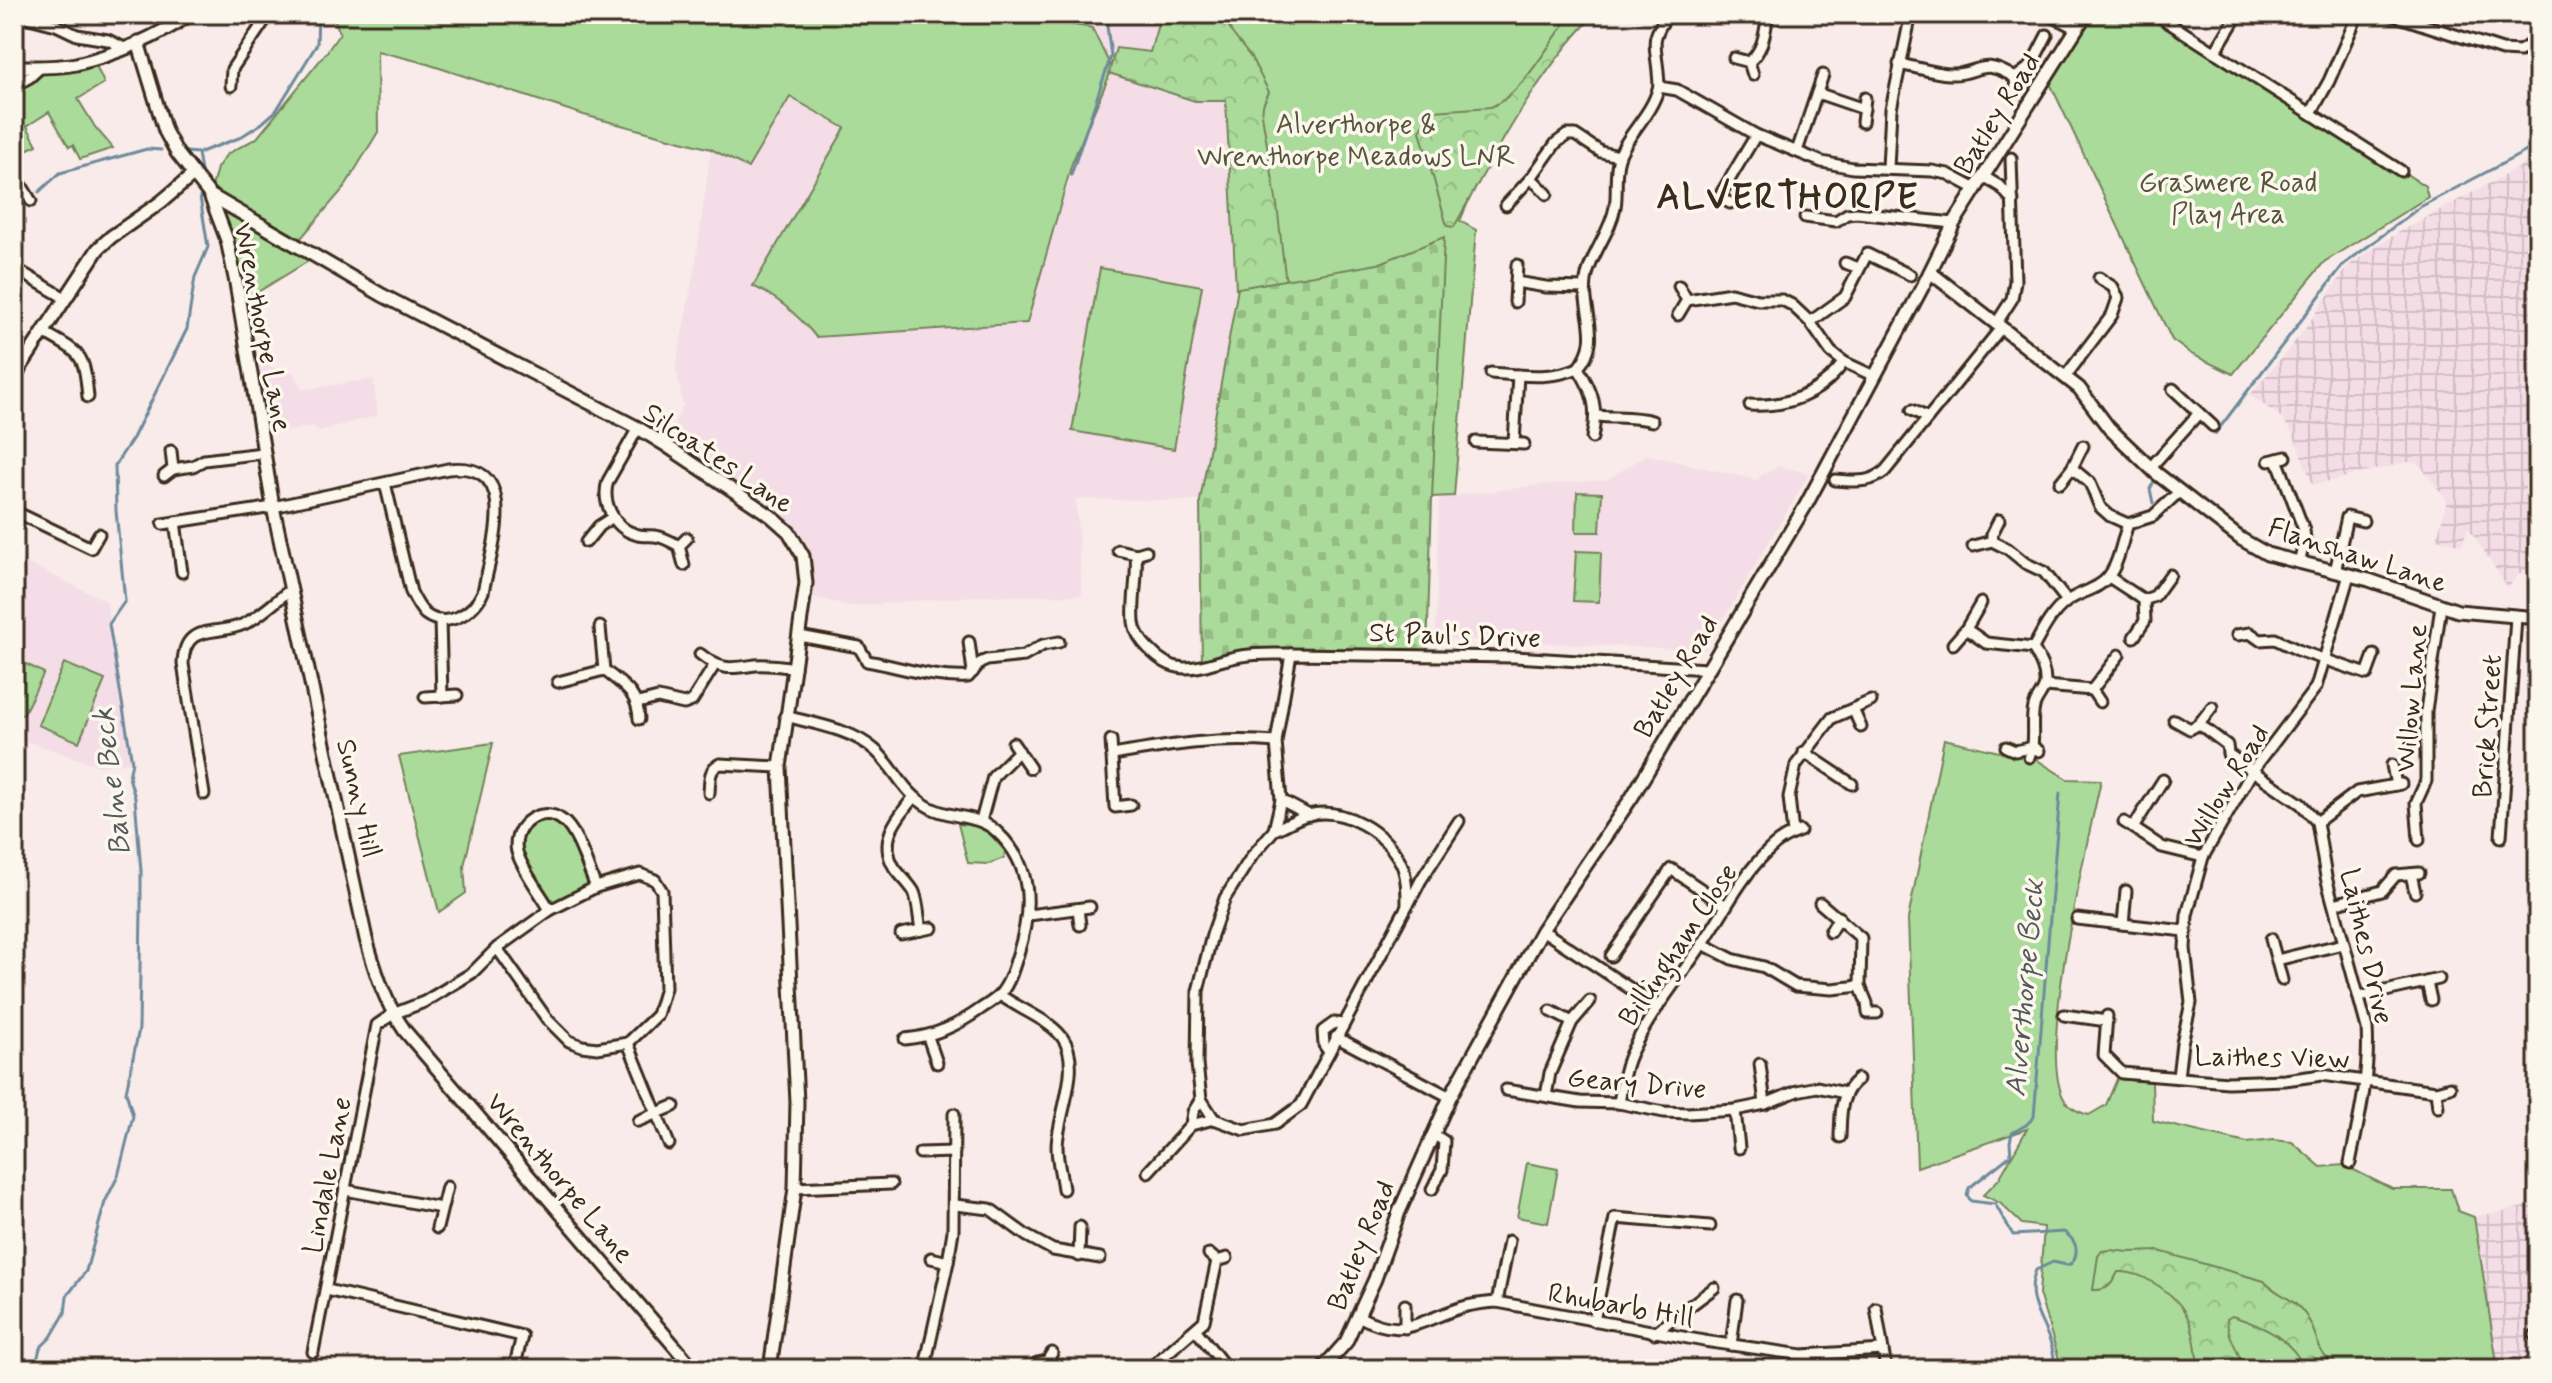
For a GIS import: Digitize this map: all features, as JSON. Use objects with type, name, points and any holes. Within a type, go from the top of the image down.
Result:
[{"type":"street","points":[[14,14],[56,25],[77,35],[108,40],[124,48]]},
{"type":"street","points":[[14,67],[74,64],[138,42],[190,14]]},
{"type":"street","points":[[231,86],[229,66],[268,14]]},
{"type":"street","points":[[1491,373],[1558,375],[1578,368],[1586,359],[1592,331],[1585,288],[1592,260],[1615,206],[1619,156],[1647,115],[1659,87],[1653,43],[1668,14]]},
{"type":"street","points":[[1749,62],[1762,44],[1768,14]]},
{"type":"street","points":[[1888,168],[1891,109],[1911,14]]},
{"type":"street","points":[[2048,14],[2077,29]]},
{"type":"street","name":"Batley Road","points":[[1322,1369],[1346,1342],[1450,1097],[1542,930],[1632,797],[1811,496],[1954,223],[2086,14]]},
{"type":"street","points":[[2155,14],[2401,171]]},
{"type":"street","points":[[2215,52],[2238,14]]},
{"type":"street","points":[[2311,113],[2335,70],[2358,14]]},
{"type":"street","points":[[2390,14],[2502,50],[2520,51],[2538,39]]},
{"type":"street","points":[[2015,78],[2031,66],[2047,35]]},
{"type":"street","name":"Wrenthorpe Lane","points":[[138,42],[165,131],[193,175],[210,195],[227,240],[263,453],[291,589]]},
{"type":"street","points":[[1734,58],[1749,62]]},
{"type":"street","points":[[1749,62],[1753,75]]},
{"type":"street","points":[[1899,64],[1950,74],[1992,68],[2015,78]]},
{"type":"street","points":[[14,86],[41,67]]},
{"type":"street","points":[[1797,151],[1823,75]]},
{"type":"street","points":[[2015,78],[2016,91]]},
{"type":"street","points":[[1659,87],[1677,90],[1756,135],[1839,166],[1948,174],[1976,189]]},
{"type":"street","points":[[1817,93],[1864,109]]},
{"type":"street","points":[[1862,122],[1865,98]]},
{"type":"street","points":[[1506,205],[1531,178],[1556,143],[1567,135],[1584,139],[1601,152],[1619,156]]},
{"type":"street","points":[[1730,203],[1719,197],[1756,135]]},
{"type":"street","points":[[1835,480],[1864,481],[1877,478],[1885,471],[1998,326],[2012,299],[2015,281],[2011,158]]},
{"type":"street","points":[[14,377],[105,243],[193,175]]},
{"type":"street","points":[[1984,177],[2001,187],[2013,201]]},
{"type":"street","points":[[1531,178],[1547,194]]},
{"type":"street","points":[[19,181],[31,201]]},
{"type":"street","points":[[14,197],[25,191]]},
{"type":"street","name":"Silcoates Lane","points":[[210,195],[382,295],[638,428],[771,516],[797,542],[806,571],[780,767],[797,1102],[795,1188],[770,1369]]},
{"type":"street","points":[[1805,217],[1836,221],[1847,214],[1856,213],[1954,223]]},
{"type":"street","points":[[1810,322],[1845,297],[1867,254],[1910,275]]},
{"type":"street","points":[[1845,263],[1859,268]]},
{"type":"street","points":[[1515,302],[1517,265]]},
{"type":"street","points":[[14,268],[65,298]]},
{"type":"street","name":"Flanshaw Lane","points":[[1930,272],[2079,388],[2109,428],[2150,468],[2241,539],[2267,554],[2387,585],[2458,611],[2538,618]]},
{"type":"street","points":[[2065,377],[2112,315],[2118,298],[2113,287],[2099,278]]},
{"type":"street","points":[[1516,282],[1585,288]]},
{"type":"street","points":[[1679,286],[1687,300]]},
{"type":"street","points":[[1678,315],[1687,300],[1731,293],[1758,300],[1782,300],[1801,312],[1831,352],[1874,376]]},
{"type":"street","points":[[45,333],[81,357],[88,397]]},
{"type":"street","points":[[1750,405],[1772,407],[1791,402],[1834,376],[1844,362]]},
{"type":"street","points":[[1578,368],[1593,395],[1597,416],[1592,438]]},
{"type":"street","points":[[1476,442],[1519,444],[1518,375]]},
{"type":"street","points":[[2173,389],[2213,426]]},
{"type":"street","points":[[1912,410],[1928,418]]},
{"type":"street","points":[[2150,468],[2199,413]]},
{"type":"street","points":[[1597,416],[1652,421]]},
{"type":"street","points":[[638,428],[605,490],[606,498],[613,517],[633,534],[661,537],[679,546],[684,565]]},
{"type":"street","points":[[2060,483],[2083,446]]},
{"type":"street","points":[[171,451],[173,469]]},
{"type":"street","points":[[164,476],[173,469],[193,466],[204,460],[263,453]]},
{"type":"street","points":[[2277,459],[2304,530],[2305,540],[2299,563]]},
{"type":"street","points":[[163,524],[273,507],[385,483],[461,467],[491,483],[496,494],[498,518],[479,602],[460,616],[440,620],[426,615],[411,592],[385,483]]},
{"type":"street","points":[[2072,468],[2090,483],[2100,507],[2110,516],[2128,524],[2153,516],[2180,491]]},
{"type":"street","points":[[14,511],[91,548],[99,534]]},
{"type":"street","points":[[586,542],[599,526],[613,517]]},
{"type":"street","points":[[2335,572],[2340,525],[2347,517],[2363,521]]},
{"type":"street","points":[[1992,541],[1999,520]]},
{"type":"street","points":[[175,522],[182,572]]},
{"type":"street","points":[[2033,648],[2056,612],[2067,601],[2109,577],[2128,524]]},
{"type":"street","points":[[679,546],[687,538]]},
{"type":"street","points":[[1973,546],[1992,541],[2008,549],[2025,563],[2044,572],[2067,601]]},
{"type":"street","name":"St Paul's Drive","points":[[1118,550],[1141,552],[1134,623],[1138,636],[1160,659],[1187,669],[1202,668],[1240,656],[1291,654],[1515,657],[1707,669]]},
{"type":"street","points":[[2144,600],[2155,596],[2170,575]]},
{"type":"street","name":"Willow Road","points":[[2178,1077],[2191,1003],[2185,931],[2203,857],[2253,770],[2316,687],[2349,575]]},
{"type":"street","points":[[2109,577],[2144,600]]},
{"type":"street","points":[[204,794],[183,649],[189,639],[202,633],[244,624],[291,589]]},
{"type":"street","name":"Sunny Hill","points":[[291,589],[366,939],[376,975],[393,1014]]},
{"type":"street","points":[[2134,637],[2145,621],[2144,600]]},
{"type":"street","points":[[1953,644],[1981,603]]},
{"type":"street","name":"Willow Lane","points":[[2419,840],[2416,803],[2426,781],[2426,711],[2441,606]]},
{"type":"street","name":"Brick Street","points":[[2501,837],[2516,617]]},
{"type":"street","points":[[440,620],[442,696]]},
{"type":"street","points":[[2250,633],[2254,622]]},
{"type":"street","points":[[600,627],[604,670],[628,689],[638,703],[639,719]]},
{"type":"street","points":[[1966,629],[1986,643],[2033,648]]},
{"type":"street","points":[[2237,635],[2250,633],[2260,640],[2275,639],[2368,676],[2374,655]]},
{"type":"street","points":[[799,636],[859,647],[867,661],[943,677],[972,677]]},
{"type":"street","points":[[969,642],[972,677]]},
{"type":"street","points":[[972,677],[980,663],[987,660],[1024,656],[1043,645],[1059,642]]},
{"type":"street","points":[[2006,747],[2034,752],[2032,724],[2035,704],[2045,686],[2044,668],[2033,648]]},
{"type":"street","points":[[700,654],[714,666],[734,669],[771,665],[795,668]]},
{"type":"street","points":[[1274,830],[1281,800],[1276,742],[1291,654]]},
{"type":"street","points":[[2092,690],[2119,655]]},
{"type":"street","points":[[638,703],[658,698],[684,704],[692,701],[714,666]]},
{"type":"street","points":[[558,682],[604,670]]},
{"type":"street","points":[[2045,686],[2092,690]]},
{"type":"street","points":[[2092,690],[2100,702]]},
{"type":"street","points":[[425,697],[457,695]]},
{"type":"street","points":[[1852,784],[1804,752],[1832,718],[1871,701]]},
{"type":"street","points":[[2174,720],[2190,729],[2199,724],[2212,707]]},
{"type":"street","points":[[1853,709],[1861,727]]},
{"type":"street","points":[[785,716],[859,738],[876,751],[913,798],[933,810],[981,821],[996,831],[1017,858],[1025,875],[1029,915],[1016,963],[1000,995],[950,1029],[928,1037],[905,1039]]},
{"type":"street","points":[[2199,724],[2227,745],[2228,754],[2301,804],[2317,822],[2357,792],[2398,785],[2392,765]]},
{"type":"street","points":[[1111,740],[1115,807],[1131,805]]},
{"type":"street","points":[[1113,755],[1209,740],[1276,742]]},
{"type":"street","points":[[981,821],[993,777],[1016,747],[1030,768]]},
{"type":"street","name":"Billingham Close","points":[[1619,1103],[1623,1075],[1632,1050],[1658,1007],[1766,852],[1796,832],[1789,797],[1791,779],[1804,752]]},
{"type":"street","points":[[709,793],[711,772],[720,764],[780,767]]},
{"type":"street","points":[[2163,780],[2129,825],[2162,847],[2203,857]]},
{"type":"street","points":[[2144,785],[2155,792]]},
{"type":"street","points":[[913,798],[894,822],[888,841],[895,868],[916,894],[921,930]]},
{"type":"street","points":[[1281,800],[1309,815]]},
{"type":"street","points":[[550,910],[517,854],[516,841],[524,824],[533,817],[543,813],[564,820],[571,829],[596,887]]},
{"type":"street","points":[[1214,1119],[1201,1099],[1197,1064],[1198,991],[1225,898],[1252,856],[1274,830],[1309,815],[1341,815],[1365,825],[1386,842],[1402,864],[1407,906]]},
{"type":"street","points":[[1148,1172],[1191,1125],[1214,1119],[1244,1130],[1275,1124],[1301,1105],[1421,880],[1459,821]]},
{"type":"street","name":"Laithes Drive","points":[[2317,822],[2326,877],[2367,1028],[2369,1052],[2366,1080],[2350,1163]]},
{"type":"street","points":[[1611,956],[1671,869],[1726,906]]},
{"type":"street","points":[[2334,904],[2382,891],[2396,875],[2415,873],[2415,892]]},
{"type":"street","points":[[393,1014],[424,1002],[472,973],[497,948],[550,910],[596,887],[640,874],[655,880],[662,891],[665,988],[662,1003],[657,1015],[628,1043],[597,1048],[569,1041],[547,1019],[497,948]]},
{"type":"street","points":[[1406,879],[1421,880]]},
{"type":"street","points":[[2123,924],[2126,891]]},
{"type":"street","points":[[1820,903],[1861,938],[1860,986],[1868,1013],[1877,1013]]},
{"type":"street","points":[[1029,915],[1090,907]]},
{"type":"street","points":[[1078,909],[1080,925]]},
{"type":"street","points":[[1830,932],[1839,917]]},
{"type":"street","points":[[2077,919],[2185,931]]},
{"type":"street","points":[[901,934],[932,928]]},
{"type":"street","points":[[1542,930],[1658,1007]]},
{"type":"street","points":[[2271,939],[2282,980]]},
{"type":"street","points":[[1703,944],[1732,959],[1764,967],[1796,986],[1832,989],[1860,986]]},
{"type":"street","points":[[2277,960],[2343,944]]},
{"type":"street","points":[[2359,997],[2439,979]]},
{"type":"street","points":[[2427,982],[2431,1000]]},
{"type":"street","points":[[1000,995],[1060,1034],[1067,1046],[1069,1077],[1059,1122],[1063,1146],[1057,1161],[1065,1184]]},
{"type":"street","points":[[1546,1096],[1550,1073],[1572,1022],[1590,1001]]},
{"type":"street","points":[[1551,1011],[1572,1022]]},
{"type":"street","name":"Wrenthorpe Lane","points":[[393,1014],[694,1369]]},
{"type":"street","name":"Lindale Lane","points":[[313,1352],[377,1025],[393,1014]]},
{"type":"street","name":"Laithes View","points":[[2064,1015],[2107,1018],[2104,1055],[2122,1073],[2228,1082],[2322,1075],[2436,1091]]},
{"type":"street","points":[[1329,1052],[1324,1045],[1323,1031],[1334,1023],[1344,1024]]},
{"type":"street","points":[[928,1037],[937,1063]]},
{"type":"street","points":[[1336,1037],[1450,1097]]},
{"type":"street","points":[[628,1043],[669,1144]]},
{"type":"street","points":[[1760,1064],[1765,1104]]},
{"type":"street","points":[[1840,1137],[1845,1093],[1858,1079]]},
{"type":"street","name":"Geary Drive","points":[[1506,1090],[1580,1102],[1619,1103],[1664,1112],[1735,1110],[1817,1087],[1845,1093]]},
{"type":"street","points":[[2438,1107],[2436,1091],[2450,1087]]},
{"type":"street","points":[[1191,1125],[1193,1112],[1201,1099]]},
{"type":"street","points":[[638,1121],[674,1106]]},
{"type":"street","points":[[1735,1110],[1739,1148]]},
{"type":"street","points":[[928,1369],[927,1357],[948,1262],[955,1205],[954,1114]]},
{"type":"street","points":[[1432,1189],[1442,1170],[1444,1141],[1433,1134]]},
{"type":"street","points":[[920,1153],[954,1152]]},
{"type":"street","points":[[795,1188],[891,1184]]},
{"type":"street","points":[[437,1228],[447,1187]]},
{"type":"street","points":[[345,1190],[441,1208]]},
{"type":"street","points":[[955,1205],[990,1209],[1042,1245],[1079,1256],[1100,1258]]},
{"type":"street","points":[[1594,1321],[1615,1218],[1710,1226]]},
{"type":"street","points":[[1079,1256],[1080,1227]]},
{"type":"street","points":[[1497,1302],[1509,1241]]},
{"type":"street","points":[[931,1258],[948,1262]]},
{"type":"street","points":[[1149,1369],[1204,1321],[1218,1258]]},
{"type":"street","points":[[1654,1333],[1714,1288]]},
{"type":"street","points":[[327,1290],[522,1336],[514,1369]]},
{"type":"street","points":[[1731,1345],[1737,1300]]},
{"type":"street","name":"Rhubarb Hill","points":[[1405,1328],[1469,1305],[1497,1302],[1654,1333],[1802,1355],[1883,1350]]},
{"type":"street","points":[[1358,1316],[1387,1328],[1405,1328],[1405,1305]]},
{"type":"street","points":[[1876,1308],[1886,1369]]},
{"type":"street","points":[[1196,1330],[1227,1369]]},
{"type":"shaded area","points":[[332,14],[1219,14],[1262,95],[1238,288],[1200,501],[1076,499],[1082,595],[975,596],[852,606],[804,595],[806,571],[789,532],[664,444],[683,406],[676,367],[696,261],[711,149],[584,115],[421,62],[377,51],[335,25]]},
{"type":"shaded area","points":[[2538,153],[2538,500],[2532,505],[2538,514],[2538,562],[2519,574],[2508,588],[2468,527],[2462,545],[2437,539],[2447,500],[2418,463],[2407,462],[2313,485],[2293,434],[2282,418],[2250,395],[2303,332],[2348,266],[2397,233],[2520,167]]},
{"type":"shaded area","points":[[257,363],[293,373],[302,390],[373,379],[378,415],[318,431],[313,426],[265,435]]},
{"type":"shaded area","points":[[1647,455],[1757,480],[1780,466],[1809,474],[1705,650],[1436,638],[1439,498],[1607,480]]},
{"type":"shaded area","points":[[14,557],[106,601],[132,762],[100,766],[14,737]]},
{"type":"shaded area","points":[[2538,1204],[2538,1369],[2498,1369],[2474,1217]]},
{"type":"green space","points":[[332,14],[1027,14],[1092,28],[1112,69],[1072,163],[1027,323],[816,337],[788,308],[753,286],[845,128],[790,97],[748,168],[711,149],[584,115],[421,62],[377,51],[378,132],[344,188],[295,245],[315,257],[240,303],[210,195],[217,168],[227,154],[257,138],[326,53],[340,33]]},
{"type":"green space","points":[[1161,14],[1223,14],[1269,92],[1262,115],[1286,284],[1236,289],[1226,101],[1195,101],[1109,73],[1116,48],[1150,52]]},
{"type":"green space","name":"Alverthorpe & Wrenthorpe Meadows LNR","points":[[1179,14],[1595,14],[1554,60],[1518,111],[1486,165],[1460,221],[1476,230],[1454,496],[1431,497],[1360,272],[1236,289],[1237,231],[1227,96]]},
{"type":"green space","points":[[1572,14],[1595,14],[1535,89],[1454,227],[1447,226],[1420,131],[1429,114],[1433,111],[1491,107],[1503,100],[1525,79]]},
{"type":"green space","name":"Grasmere Road Play Area","points":[[2086,14],[2155,14],[2425,186],[2428,197],[2324,262],[2233,374],[2191,354],[2172,340],[2047,77]]},
{"type":"green space","points":[[93,59],[104,83],[78,99],[95,127],[113,148],[80,159],[73,145],[69,147],[49,112],[27,126],[37,145],[26,150],[21,126],[14,117],[14,86],[41,67]]},
{"type":"green space","points":[[1444,237],[1427,654],[1263,654],[1202,668],[1200,501],[1238,288],[1378,264]]},
{"type":"green space","points":[[1100,268],[1202,286],[1174,449],[1072,431]]},
{"type":"green space","points":[[1577,492],[1602,493],[1600,532],[1576,532]]},
{"type":"green space","points":[[1576,551],[1601,552],[1599,602],[1573,601]]},
{"type":"green space","points":[[14,658],[44,673],[23,715],[14,711]]},
{"type":"green space","points":[[64,663],[105,680],[79,742],[38,725]]},
{"type":"green space","points":[[1944,739],[2034,758],[2067,779],[2101,780],[2076,895],[2060,993],[2057,1074],[2066,1102],[2075,1110],[2089,1115],[2106,1105],[2117,1079],[2152,1082],[2153,1121],[2247,1143],[2273,1140],[2292,1142],[2321,1167],[2344,1165],[2392,1189],[2451,1189],[2458,1211],[2474,1217],[2498,1369],[2062,1369],[2039,1294],[2044,1227],[2022,1224],[2000,1203],[1983,1195],[1999,1179],[2027,1129],[1917,1167],[1908,919]]},
{"type":"green space","points":[[493,743],[464,866],[466,893],[439,912],[399,756]]},
{"type":"green space","points":[[533,817],[564,820],[596,887],[550,910],[517,854],[520,832]]},
{"type":"green space","points":[[958,824],[984,827],[1005,851],[1004,858],[988,864],[968,863]]},
{"type":"green space","points":[[1527,1163],[1558,1169],[1548,1223],[1517,1217]]},
{"type":"green space","points":[[2102,1251],[2159,1251],[2264,1281],[2304,1313],[2321,1351],[2335,1369],[2305,1369],[2284,1341],[2255,1324],[2232,1316],[2227,1319],[2228,1326],[2243,1369],[2198,1369],[2195,1341],[2188,1319],[2166,1291],[2141,1276],[2123,1272],[2118,1272],[2106,1288],[2093,1290],[2098,1256]]},
{"type":"waterway","name":"Balne Beck","points":[[186,152],[198,153],[239,138],[276,111],[317,44],[318,14]]},
{"type":"waterway","points":[[1071,175],[1111,56],[1107,26],[1111,14]]},
{"type":"waterway","name":"Alverthorpe Beck","points":[[2215,434],[2343,265],[2420,207],[2538,145]]},
{"type":"waterway","points":[[39,192],[60,173],[147,149],[161,150]]},
{"type":"waterway","name":"Balne Beck","points":[[198,153],[202,177]]},
{"type":"waterway","name":"Balne Beck","points":[[35,1369],[40,1348],[51,1337],[65,1313],[67,1296],[86,1271],[105,1202],[118,1176],[133,1116],[126,1092],[139,1029],[141,871],[135,798],[129,777],[132,762],[109,624],[125,601],[115,465],[133,438],[187,329],[195,277],[208,247],[200,197]]},
{"type":"waterway","points":[[14,206],[19,204]]},
{"type":"waterway","name":"Alverthorpe Beck","points":[[2153,483],[2150,489],[2153,503]]},
{"type":"waterway","name":"Alverthorpe Beck","points":[[2054,1369],[2051,1343],[2036,1308],[2032,1284],[2036,1270],[2053,1262],[2072,1263],[2076,1254],[2074,1242],[2064,1232],[2013,1235],[1995,1204],[1971,1201],[1967,1195],[1969,1188],[2011,1155],[2012,1133],[2034,1117],[2060,793]]},
{"type":"district","name":"ALVERTHORPE","points":[[1788,195]]}]
